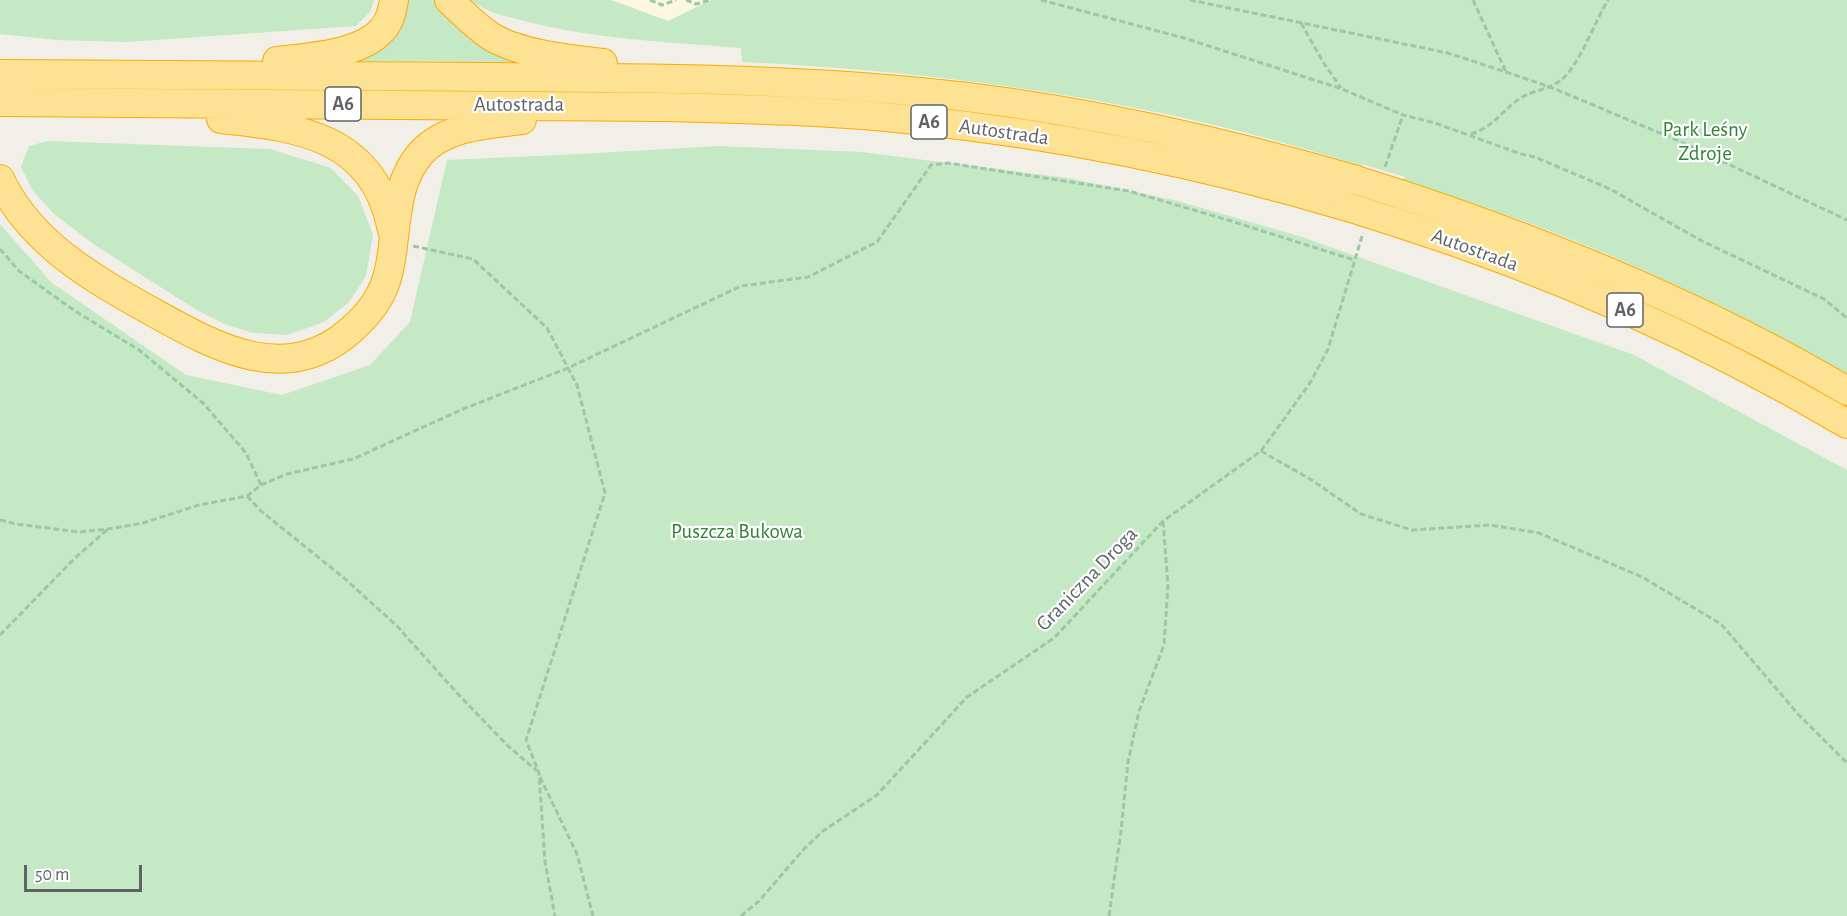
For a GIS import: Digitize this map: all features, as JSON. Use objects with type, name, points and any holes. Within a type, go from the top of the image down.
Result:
[{"type":"highway","points":[[188,75],[348,49],[375,37],[383,30],[394,0]]},
{"type":"highway","points":[[449,0],[492,36],[512,46],[580,60],[745,80]]},
{"type":"highway","name":"Autostrada","points":[[0,74],[745,80],[856,86],[1023,105],[1188,136],[1243,149],[1400,194],[1537,242],[1625,279],[1716,321],[1847,391]]},
{"type":"highway","name":"Autostrada","points":[[0,102],[622,106],[804,111],[888,117],[990,129],[1082,144],[1191,166],[1301,193],[1392,221],[1522,267],[1616,306],[1718,354],[1847,424]]},
{"type":"highway","points":[[63,102],[264,124],[311,134],[342,150],[365,171],[382,199],[394,241]]},
{"type":"highway","points":[[0,179],[14,202],[54,249],[112,290],[205,340],[239,353],[276,359],[299,357],[326,347],[350,331],[373,307],[383,290],[389,270],[399,200],[410,171],[420,154],[440,138],[482,125],[622,106]]},
{"type":"path","points":[[650,0],[662,5],[676,0]]},
{"type":"path","points":[[686,0],[696,4],[710,0]]},
{"type":"path","points":[[1041,0],[1184,38],[1342,88],[1403,115],[1435,123],[1535,157],[1610,189],[1702,241],[1824,299],[1847,318]]},
{"type":"path","points":[[1190,0],[1448,53],[1506,72],[1550,87],[1679,141],[1847,220]]},
{"type":"path","points":[[1473,0],[1506,72]]},
{"type":"path","points":[[1469,135],[1484,130],[1528,93],[1550,87],[1563,78],[1578,57],[1608,0]]},
{"type":"path","points":[[1301,24],[1323,62],[1342,88]]},
{"type":"path","points":[[0,520],[79,532],[108,529],[142,523],[200,505],[247,496],[261,485],[287,474],[353,459],[463,409],[568,368],[741,286],[808,277],[877,242],[931,165],[948,163],[1129,190],[1354,260]]},
{"type":"path","points":[[394,241],[473,259],[547,328],[577,385],[605,493],[525,740],[577,854],[593,916]]},
{"type":"path","points":[[0,249],[19,271],[75,311],[139,350],[203,404],[246,453],[261,485]]},
{"type":"path","name":"Graniczna Droga","points":[[741,916],[760,900],[803,850],[823,831],[878,795],[967,697],[1054,638],[1163,521],[1262,451],[1310,383],[1328,350],[1349,275]]},
{"type":"path","points":[[1262,451],[1310,479],[1361,514],[1412,530],[1491,525],[1539,533],[1642,577],[1721,624],[1798,714],[1847,764]]},
{"type":"path","points":[[247,496],[261,511],[344,578],[397,626],[508,746],[539,773],[545,862],[555,916]]},
{"type":"path","points":[[1109,916],[1128,762],[1139,711],[1164,645],[1168,585],[1163,521]]},
{"type":"path","points":[[0,635],[75,558],[108,529]]},
{"type":"shaded area","points":[[611,0],[711,0],[668,21]]},
{"type":"green space","points":[[0,0],[374,0],[370,12],[356,26],[127,42],[57,40],[0,34]]},
{"type":"green space","points":[[401,0],[439,0],[528,62],[347,61]]},
{"type":"green space","name":"Park Leśny Zdroje","points":[[470,0],[611,0],[668,21],[711,0],[1847,0],[1847,374],[1745,318],[1675,284],[1568,238],[1404,180],[1405,177],[1285,143],[1132,107],[1055,93],[899,73],[742,62],[741,48],[575,32],[500,15]]},
{"type":"green space","points":[[48,141],[270,149],[331,168],[358,196],[373,234],[366,276],[349,302],[324,322],[287,335],[253,333],[224,324],[195,309],[96,246],[54,214],[33,191],[21,167],[29,146]]},
{"type":"green space","name":"Puszcza Bukowa","points":[[718,146],[861,152],[1068,178],[1178,201],[1302,237],[1634,355],[1847,470],[1847,916],[0,916],[0,224],[52,283],[186,375],[282,395],[370,365],[410,322],[447,160]]}]
